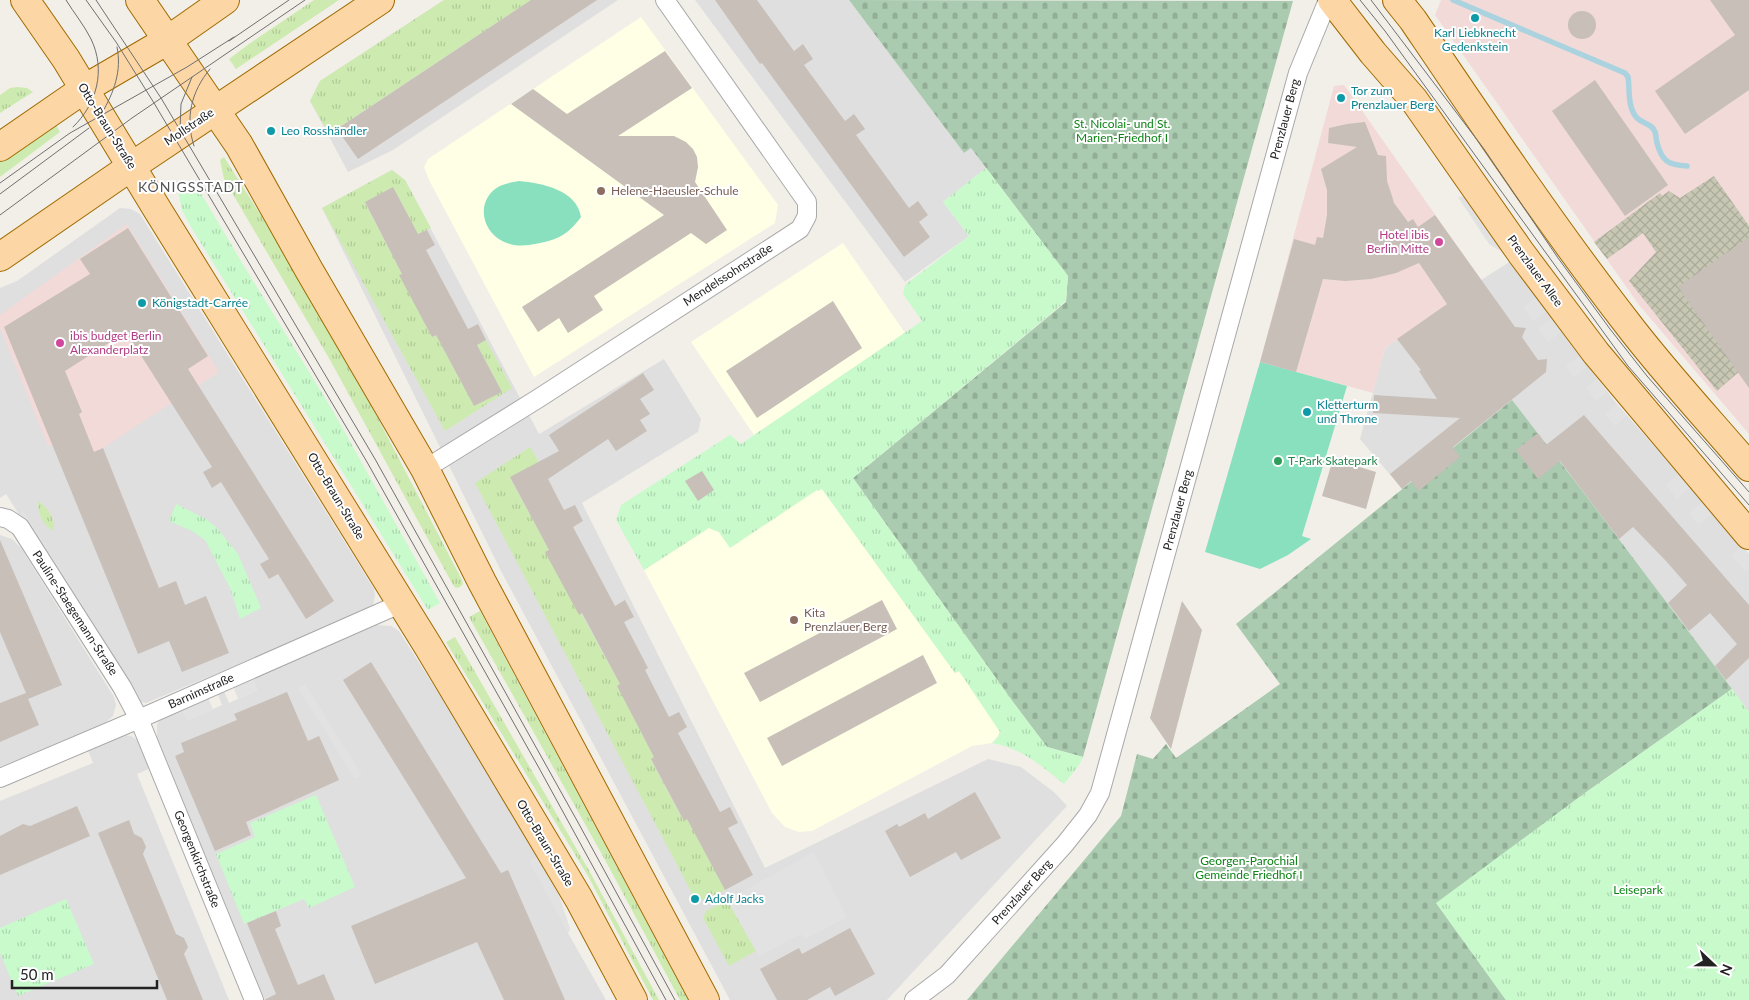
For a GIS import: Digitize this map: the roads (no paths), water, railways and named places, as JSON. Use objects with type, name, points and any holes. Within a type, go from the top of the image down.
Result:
[{"type":"main road","name":"Otto-Braun-Straße","points":[[25,0],[66,59],[402,603],[579,899],[633,1000]]},
{"type":"main road","points":[[140,0],[242,150],[425,470],[482,582],[705,1000]]},
{"type":"main road","points":[[0,147],[84,89],[168,40],[225,0]]},
{"type":"main road","name":"Mollstraße","points":[[0,257],[380,0]]},
{"type":"main road","name":"Prenzlauer Allee","points":[[1332,0],[1414,100],[1516,245],[1596,353],[1749,534]]},
{"type":"main road","points":[[1397,0],[1413,20],[1521,180],[1627,323],[1664,369],[1749,467]]},
{"type":"street","name":"Mendelssohnstraße","points":[[425,470],[800,229],[807,216],[807,202],[665,0]]},
{"type":"street","name":"Prenzlauer Berg","points":[[914,1000],[947,975],[1065,844],[1088,815],[1100,793],[1298,73],[1328,0]]},
{"type":"street","name":"Pauline-Staegemann-Straße","points":[[0,517],[8,519],[20,527],[122,687],[139,719]]},
{"type":"street","name":"Barnimstraße","points":[[0,778],[402,603]]},
{"type":"street","name":"Georgenkirchstraße","points":[[139,719],[254,1000]]},
{"type":"street","name":"Prenzlauer Berg","points":[[934,1000],[947,975]]},
{"type":"waterway","points":[[1453,0],[1625,73],[1628,77],[1630,103],[1634,114],[1639,120],[1654,129],[1661,154],[1667,161],[1675,165],[1687,166]]},
{"type":"tram line","points":[[66,0],[91,39],[98,63],[97,86],[93,97],[88,108],[73,127]]},
{"type":"tram line","points":[[86,0],[116,42],[154,103],[367,462],[539,768],[666,1000]]},
{"type":"tram line","points":[[96,0],[161,98],[375,459],[675,1000]]},
{"type":"tram line","points":[[229,41],[289,0]]},
{"type":"tram line","points":[[0,215],[132,118],[305,0]]},
{"type":"tram line","points":[[1360,0],[1385,31],[1628,366],[1749,505]]},
{"type":"tram line","points":[[1371,0],[1484,149],[1558,258],[1610,329],[1647,376],[1749,492]]},
{"type":"tram line","points":[[0,183],[70,133],[187,67],[234,37]]},
{"type":"tram line","points":[[102,113],[118,73],[117,47]]},
{"type":"tram line","points":[[194,146],[191,136],[190,115],[194,96],[210,69]]},
{"type":"tram line","points":[[180,130],[181,104],[192,77]]},
{"type":"tram line","points":[[0,194],[89,128]]},
{"type":"place","name":"Karl Liebknecht Gedenkstein","points":[[1475,18]]},
{"type":"place","name":"Tor zum Prenzlauer Berg","points":[[1341,98]]},
{"type":"place","name":"Leo Rosshändler","points":[[271,131]]},
{"type":"place","name":"Helene-Haeusler-Schule","points":[[601,191]]},
{"type":"place","name":"Hotel ibis Berlin Mitte","points":[[1439,242]]},
{"type":"place","name":"Königstadt-Carrée","points":[[142,303]]},
{"type":"place","name":"ibis budget Berlin Alexanderplatz","points":[[60,343]]},
{"type":"place","name":"Kletterturm und Throne","points":[[1307,412]]},
{"type":"place","name":"T-Park Skatepark","points":[[1278,461]]},
{"type":"place","name":"Kita Prenzlauer Berg","points":[[794,620]]},
{"type":"place","name":"Adolf Jacks","points":[[695,899]]},
{"type":"district","name":"KÖNIGSSTADT","points":[[191,187]]},
{"type":"park label","name":"St. Nicolai- und St. Marien-Friedhof I","points":[[1122,131]]},
{"type":"park label","name":"Georgen-Parochial Gemeinde Friedhof I","points":[[1249,868]]},
{"type":"park label","name":"Leisepark","points":[[1638,890]]}]
